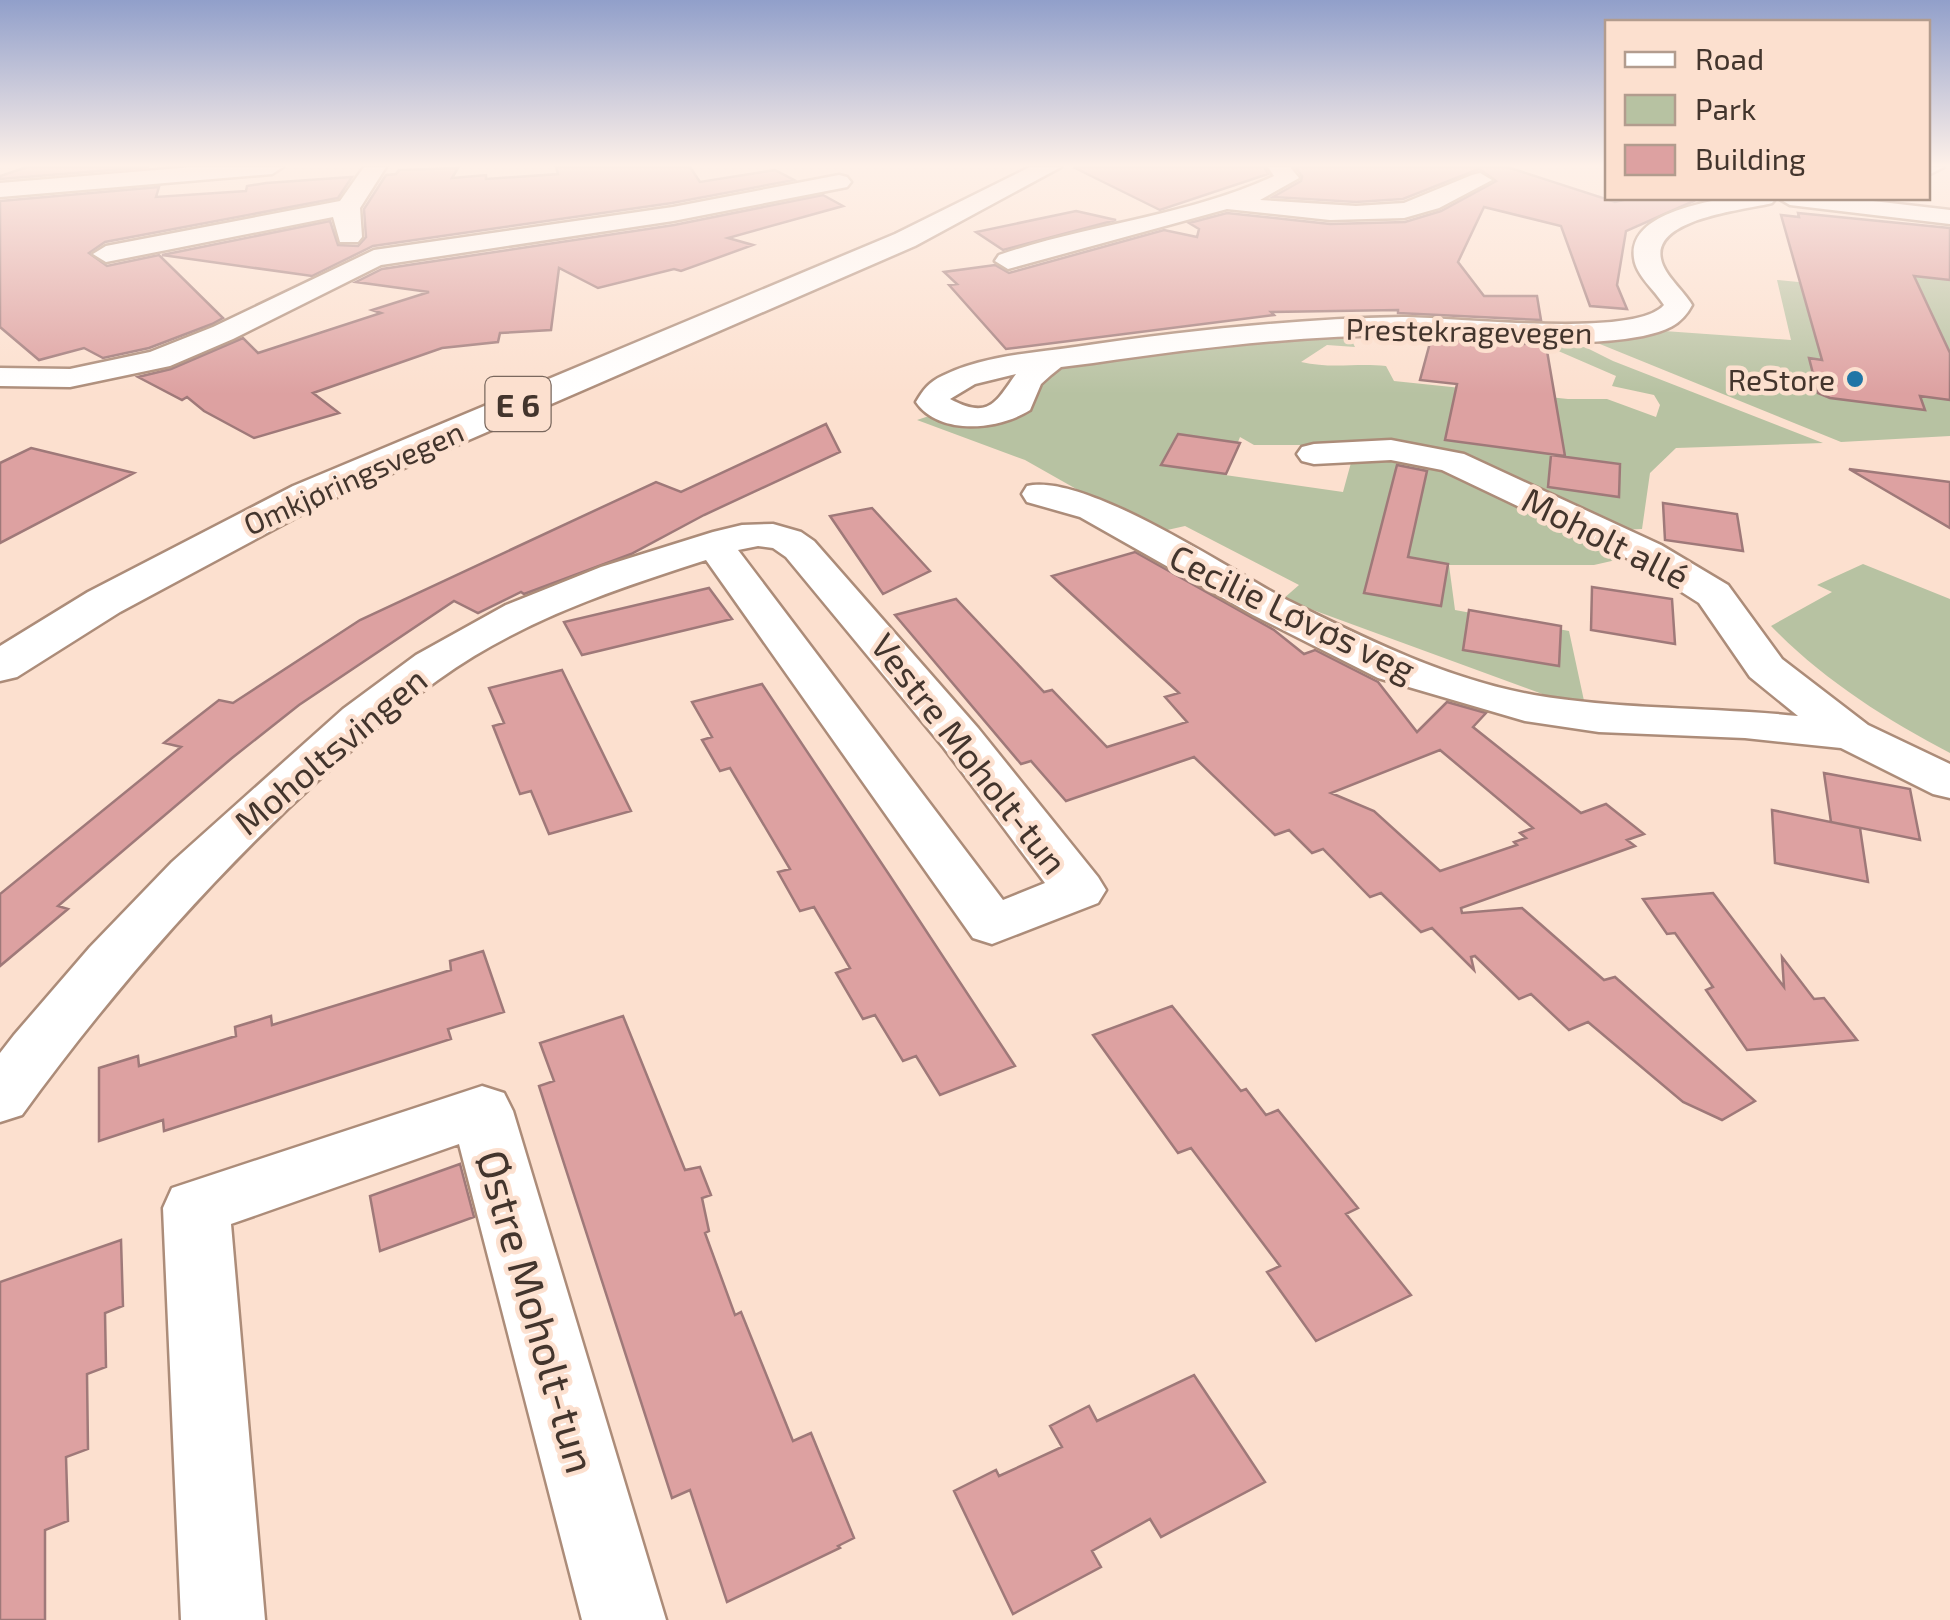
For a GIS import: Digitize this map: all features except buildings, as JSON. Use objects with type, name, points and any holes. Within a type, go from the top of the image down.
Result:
[{"type":"highway","name":"Omkjøringsvegen","points":[[0,634],[184,531],[281,485],[864,243]]},
{"type":"highway","name":"Omkjøringsvegen","points":[[0,667],[119,593],[307,495],[898,243]]},
{"type":"street","points":[[106,254],[163,243]]},
{"type":"street","points":[[353,243],[374,258]]},
{"type":"street","points":[[0,377],[70,378],[160,359],[223,334],[374,258],[479,243]]},
{"type":"street","points":[[1008,262],[1066,243]]},
{"type":"street","name":"Prestekragevegen","points":[[1053,360],[1210,337],[1335,328],[1637,328],[1665,320],[1677,310],[1674,297],[1647,258],[1649,243]]},
{"type":"street","name":"Moholt allé","points":[[1314,454],[1391,450],[1452,461],[1647,552],[1714,594],[1766,668],[1852,735],[1950,783]]},
{"type":"street","name":"Cecilie Løvøs veg","points":[[1040,494],[1092,509],[1268,606],[1394,669],[1525,707],[1599,718],[1745,724],[1852,735]]},
{"type":"street","name":"Vestre Moholt-tun","points":[[778,533],[800,549],[949,723],[1078,890],[992,925],[734,540],[778,533]]},
{"type":"street","name":"Moholtsvingen","points":[[0,1098],[88,987],[188,877],[271,796],[391,693],[457,648],[533,609],[598,582],[734,540]]},
{"type":"street","name":"Østre Moholt-tun","points":[[223,1620],[196,1208],[482,1111],[624,1620]]},
{"type":"green space","points":[[1950,251],[1950,436],[1841,442],[1590,340],[1664,331],[1791,340],[1777,280],[1869,289]]},
{"type":"green space","points":[[1412,332],[1561,335],[1613,361],[1823,443],[1676,448],[1650,473],[1642,529],[1619,530],[1393,445],[1254,445],[1240,437],[1225,475],[1343,492],[1352,459],[1432,460],[1622,548],[1616,560],[1594,565],[1449,565],[1455,610],[1569,631],[1586,710],[1283,599],[1299,585],[1185,526],[1154,533],[1025,460],[917,420],[932,415],[983,423],[1049,371],[1073,361],[1161,348],[1349,335],[1355,347],[1327,345],[1301,362],[1386,366],[1394,381],[1568,399],[1607,399],[1656,417],[1660,405],[1654,395],[1612,386],[1616,376],[1556,350],[1426,338]]},
{"type":"green space","points":[[1863,564],[1950,599],[1950,753],[1855,697],[1771,626],[1832,592],[1817,585]]},
{"type":"place","name":"ReStore","points":[[1855,379]]}]
